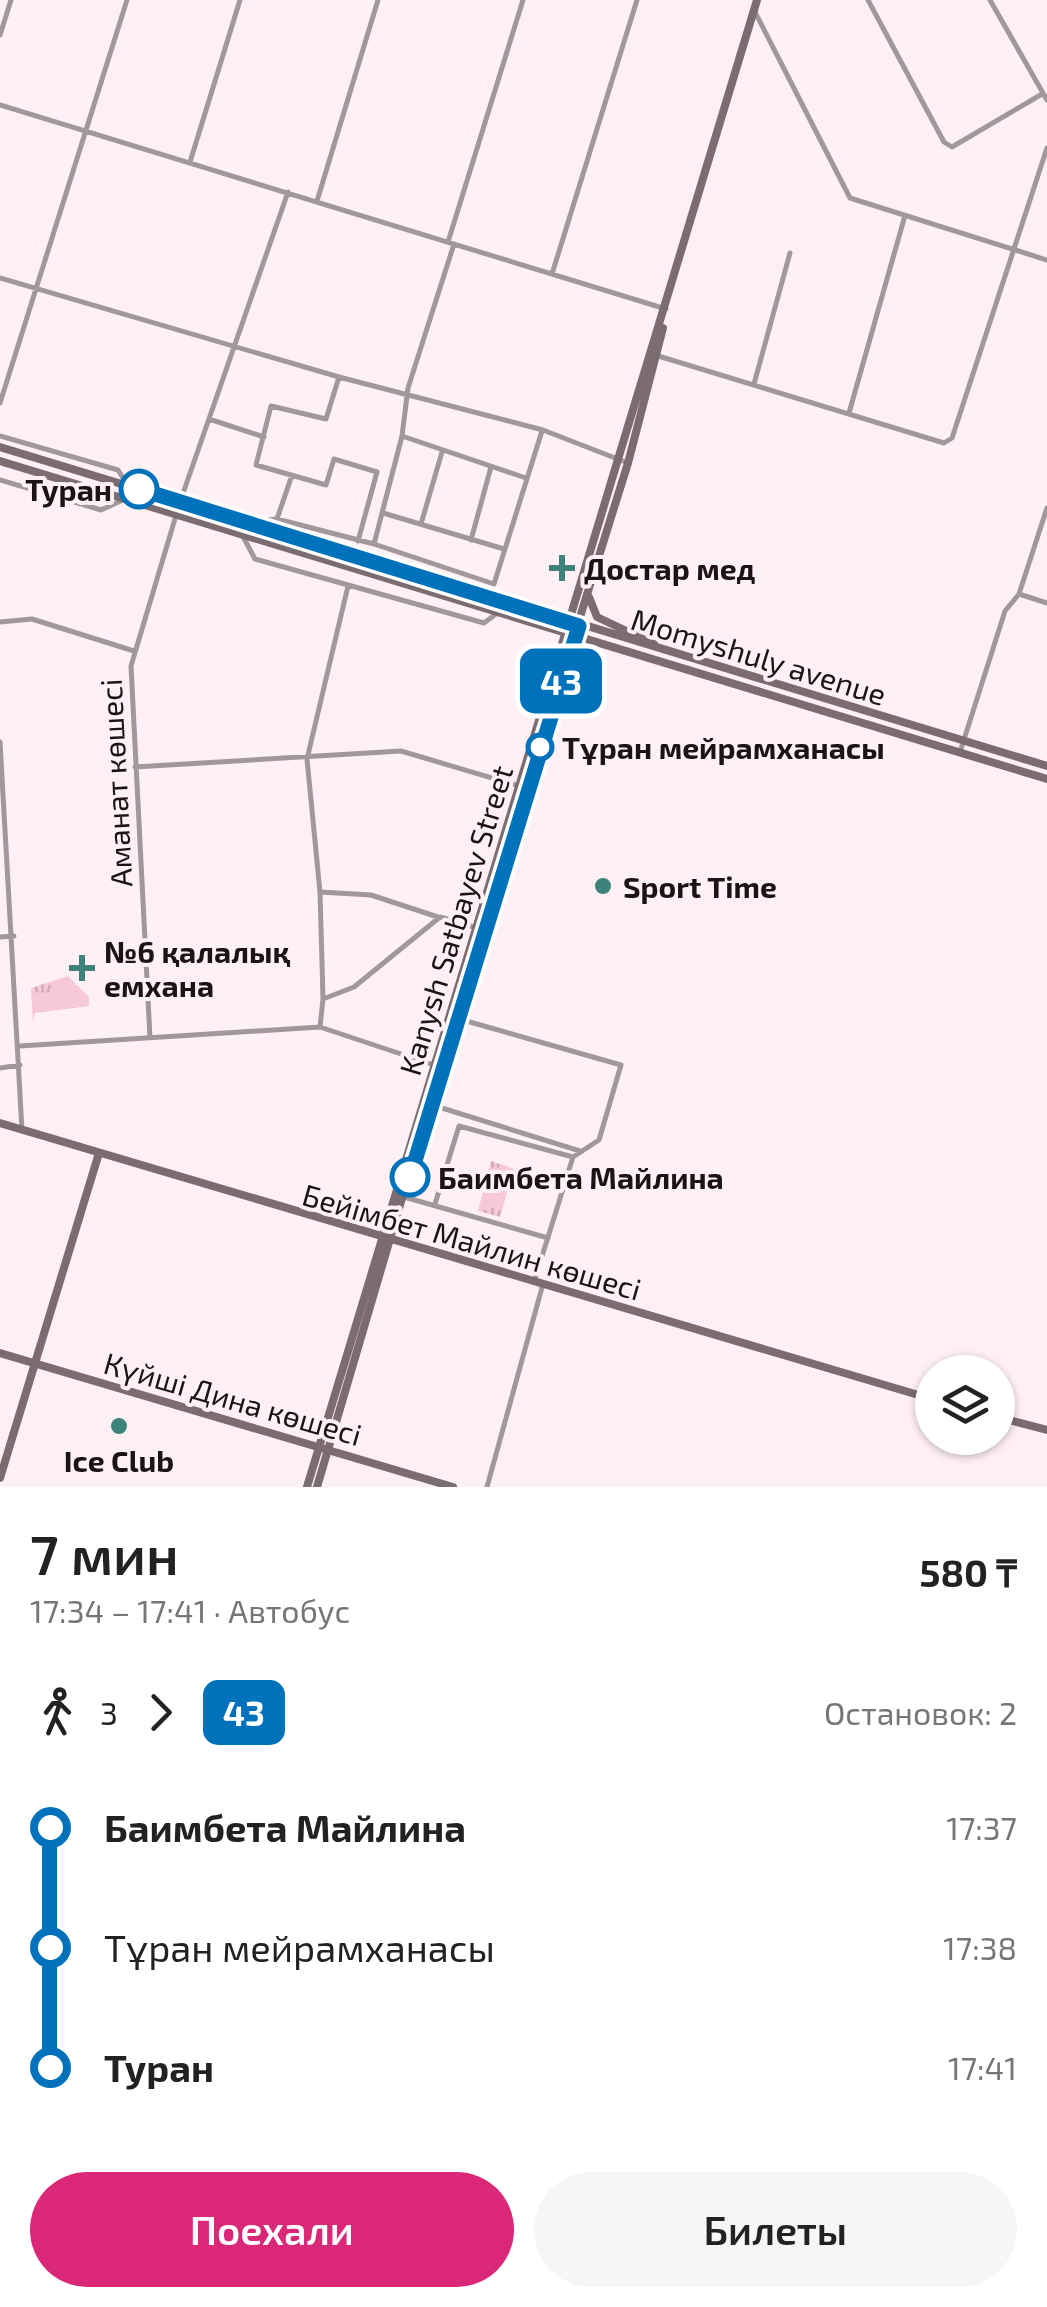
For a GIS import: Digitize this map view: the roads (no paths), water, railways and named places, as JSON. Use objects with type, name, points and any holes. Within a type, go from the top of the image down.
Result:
[{"type":"main road","name":"Kanysh Satbayev Street","points":[[575,624],[756,5]]},
{"type":"main road","name":"Momyshuly avenue","points":[[0,448],[128,486],[240,532],[571,638],[1047,778]]},
{"type":"main road","name":"Momyshuly avenue","points":[[0,460],[126,498],[247,522],[1047,766]]},
{"type":"main road","name":"Kanysh Satbayev Street","points":[[386,1239],[404,1197],[434,1066],[624,462]]},
{"type":"main road","points":[[589,584],[588,600],[597,617],[666,652]]},
{"type":"main road","name":"Kanysh Satbayev Street","points":[[316,1487],[386,1239],[455,1018],[519,786],[571,638]]},
{"type":"main road","name":"Бейімбет Майлин көшесі","points":[[0,1123],[915,1394]]},
{"type":"main road","points":[[0,1478],[38,1364],[99,1153]]},
{"type":"main road","name":"Күйші Дина көшесі","points":[[0,1352],[453,1487]]},
{"type":"main road","points":[[1015,1422],[1047,1430]]},
{"type":"main road","name":"Kanysh Satbayev Street","points":[[308,1487],[324,1449]]},
{"type":"street","points":[[0,35],[11,0]]},
{"type":"street","points":[[0,403],[127,0]]},
{"type":"street","points":[[190,162],[240,0]]},
{"type":"street","points":[[317,201],[378,0]]},
{"type":"street","points":[[374,544],[402,436],[407,392],[523,0]]},
{"type":"street","points":[[552,274],[637,0]]},
{"type":"street","points":[[868,0],[944,142],[952,146],[1044,97],[990,0]]},
{"type":"street","points":[[756,5],[844,192],[857,204],[1047,260]]},
{"type":"street","points":[[0,104],[666,309]]},
{"type":"street","points":[[655,355],[944,443],[952,438],[1047,148]]},
{"type":"street","name":"Аманат көшесі","points":[[150,1038],[135,768],[134,652],[179,507],[288,192]]},
{"type":"street","points":[[849,412],[904,219]]},
{"type":"street","points":[[754,384],[790,253]]},
{"type":"street","points":[[0,278],[340,377],[542,430],[624,462]]},
{"type":"street","points":[[340,377],[326,419],[271,406],[256,465],[326,485],[334,459],[377,472],[358,540]]},
{"type":"street","points":[[209,419],[264,436]]},
{"type":"street","points":[[247,522],[277,518],[374,544],[494,584],[542,430]]},
{"type":"street","points":[[0,436],[118,470],[128,486]]},
{"type":"street","points":[[402,436],[526,478]]},
{"type":"street","points":[[421,524],[442,452]]},
{"type":"street","points":[[471,540],[492,467]]},
{"type":"street","points":[[277,518],[292,475]]},
{"type":"street","points":[[0,480],[100,510],[126,498]]},
{"type":"street","points":[[960,752],[1005,611],[1019,594],[1047,508]]},
{"type":"street","points":[[384,513],[504,549]]},
{"type":"street","points":[[240,532],[255,559],[484,623],[496,614]]},
{"type":"street","points":[[437,581],[442,566]]},
{"type":"street","points":[[320,1027],[320,892],[306,758],[348,586]]},
{"type":"street","points":[[1019,594],[1047,603]]},
{"type":"street","points":[[0,622],[32,620],[134,652]]},
{"type":"street","points":[[0,742],[22,1130]]},
{"type":"street","points":[[135,768],[401,752],[519,786]]},
{"type":"street","points":[[320,892],[371,895],[480,928]]},
{"type":"street","points":[[323,998],[354,986],[440,918]]},
{"type":"street","points":[[0,938],[14,936]]},
{"type":"street","points":[[434,1204],[459,1126],[573,1157],[599,1140],[621,1066],[455,1018]]},
{"type":"street","points":[[20,1046],[320,1027],[434,1066]]},
{"type":"street","points":[[0,1068],[20,1065]]},
{"type":"street","points":[[427,1104],[583,1152]]},
{"type":"street","points":[[488,1487],[548,1238],[573,1157]]},
{"type":"street","points":[[404,1197],[548,1238]]},
{"type":"place","name":"Туран","points":[[139,489]]},
{"type":"place","name":"Достар мед","points":[[562,568]]},
{"type":"place","name":"Тұран мейрамханасы","points":[[540,747]]},
{"type":"place","name":"Sport Time","points":[[603,886]]},
{"type":"place","name":"№6 қалалық емхана","points":[[82,968]]},
{"type":"place","name":"Баимбета Майлина","points":[[410,1177]]},
{"type":"place","name":"Ice Club","points":[[119,1426]]}]
